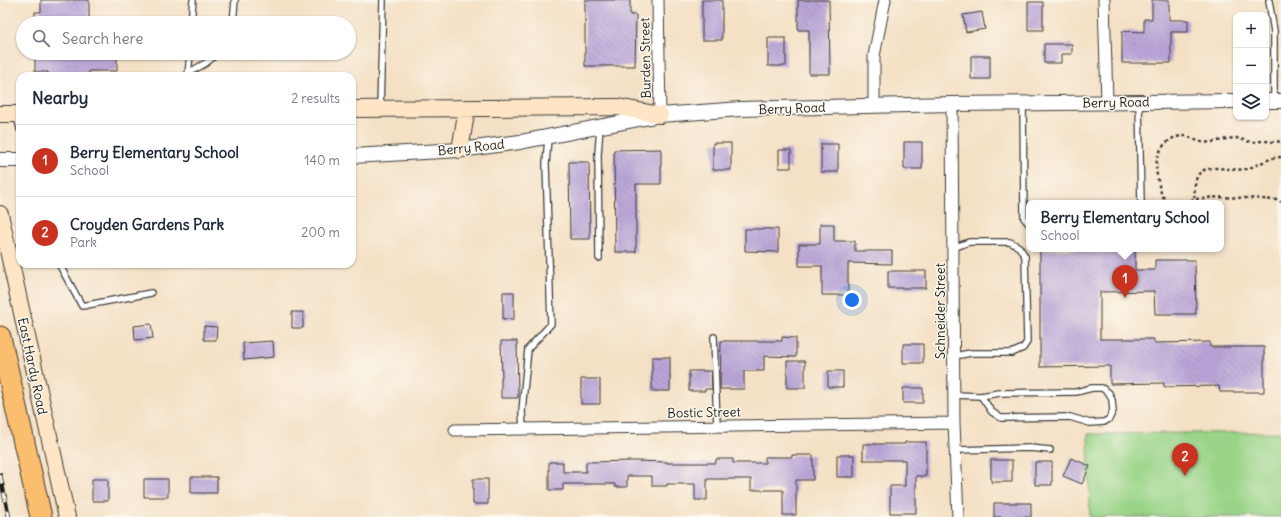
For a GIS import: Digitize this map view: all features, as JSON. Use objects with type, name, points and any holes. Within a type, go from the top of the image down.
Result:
[{"type":"highway","points":[[0,337],[41,517]]},
{"type":"main road","points":[[356,109],[618,107],[660,115]]},
{"type":"main road","points":[[460,150],[467,108]]},
{"type":"main road","points":[[0,114],[16,118]]},
{"type":"main road","name":"East Hardy Road","points":[[0,214],[66,517]]},
{"type":"street","name":"Burden Street","points":[[658,0],[660,115]]},
{"type":"street","points":[[874,106],[874,56],[886,0]]},
{"type":"street","points":[[1104,0],[1107,102]]},
{"type":"street","name":"Berry Road","points":[[356,156],[460,150],[520,142],[660,115],[741,109],[952,104],[1233,101]]},
{"type":"street","name":"Schneider Street","points":[[952,104],[954,423],[958,517]]},
{"type":"street","points":[[0,160],[16,160]]},
{"type":"street","name":"Bostic Street","points":[[455,430],[954,423]]},
{"type":"lane","points":[[192,16],[193,0]]},
{"type":"lane","points":[[234,16],[235,0]]},
{"type":"lane","points":[[380,108],[383,0]]},
{"type":"lane","points":[[1269,1],[1274,31],[1274,101]]},
{"type":"lane","points":[[188,72],[189,60]]},
{"type":"lane","points":[[191,72],[210,60]]},
{"type":"lane","points":[[1139,102],[1141,200]]},
{"type":"lane","points":[[1023,103],[1024,218],[1026,220]]},
{"type":"lane","points":[[599,258],[598,154],[600,127]]},
{"type":"lane","points":[[523,429],[522,412],[528,348],[551,324],[546,164],[548,137]]},
{"type":"lane","points":[[953,248],[969,242],[1010,242],[1019,246],[1025,256],[1027,342],[1023,348],[1012,353],[971,353],[954,356]]},
{"type":"lane","points":[[61,268],[82,306],[151,293]]},
{"type":"lane","points":[[714,337],[717,426]]},
{"type":"lane","points":[[954,396],[981,396],[999,393],[1076,392],[1092,388],[1102,388],[1109,393],[1112,400],[1113,411],[1110,419],[1104,422],[1090,423],[1070,417],[1001,418],[992,412],[981,396]]},
{"type":"lane","points":[[955,450],[979,451],[1030,448],[1050,450]]},
{"type":"path","points":[[1165,200],[1161,192],[1156,163],[1158,154],[1162,148],[1174,138],[1184,135],[1201,142],[1235,138],[1250,142],[1264,141],[1274,143],[1281,141]]},
{"type":"path","points":[[1194,198],[1196,178],[1199,172],[1206,168],[1242,170],[1281,157]]},
{"type":"path","points":[[1190,200],[1194,198],[1229,198],[1277,200],[1281,202]]},
{"type":"green space","points":[[1281,432],[1281,517],[1090,517],[1088,434]]},
{"type":"building","points":[[41,0],[89,0],[89,16],[35,16],[35,12],[41,12]]},
{"type":"building","points":[[585,0],[630,0],[630,15],[636,15],[635,66],[585,66]]},
{"type":"building","points":[[702,0],[722,0],[722,40],[702,40]]},
{"type":"building","points":[[798,0],[829,0],[830,74],[809,74],[809,30],[798,30]]},
{"type":"building","points":[[1152,0],[1169,0],[1169,20],[1188,20],[1188,32],[1171,32],[1171,63],[1122,63],[1122,31],[1144,32],[1144,19],[1152,19]]},
{"type":"building","points":[[1028,2],[1043,2],[1043,30],[1028,30]]},
{"type":"building","points":[[982,12],[985,29],[966,32],[963,15]]},
{"type":"building","points":[[768,38],[786,38],[786,66],[768,66]]},
{"type":"building","points":[[1044,44],[1072,44],[1072,54],[1061,54],[1061,63],[1044,63]]},
{"type":"building","points":[[971,56],[990,56],[990,79],[971,79]]},
{"type":"building","points":[[35,60],[117,60],[117,71],[35,72]]},
{"type":"building","points":[[904,142],[922,142],[922,169],[904,169]]},
{"type":"building","points":[[713,143],[731,143],[731,170],[713,170]]},
{"type":"building","points":[[821,144],[838,144],[838,172],[821,172]]},
{"type":"building","points":[[661,149],[661,184],[636,184],[636,252],[615,252],[614,150]]},
{"type":"building","points":[[779,150],[791,150],[791,168],[779,168]]},
{"type":"building","points":[[569,162],[589,162],[590,239],[570,239]]},
{"type":"building","points":[[820,224],[834,224],[834,241],[855,241],[855,251],[892,251],[892,264],[848,263],[848,295],[822,295],[822,266],[799,266],[799,244],[820,244]]},
{"type":"building","points":[[745,229],[778,229],[778,252],[745,251]]},
{"type":"building","points":[[1040,252],[1135,252],[1135,270],[1155,270],[1155,260],[1195,260],[1196,314],[1155,314],[1154,291],[1100,292],[1100,339],[1154,339],[1154,343],[1210,342],[1210,347],[1264,347],[1264,392],[1220,392],[1219,386],[1164,387],[1164,383],[1110,384],[1110,366],[1040,367]]},
{"type":"building","points":[[888,271],[926,271],[926,288],[888,288]]},
{"type":"building","points":[[503,292],[514,292],[514,319],[503,319]]},
{"type":"building","points":[[292,312],[303,312],[303,328],[292,328]]},
{"type":"building","points":[[151,324],[153,338],[135,340],[134,326]]},
{"type":"building","points":[[204,326],[217,327],[216,340],[204,340]]},
{"type":"building","points":[[782,337],[796,338],[796,357],[764,356],[764,371],[744,371],[744,389],[720,389],[721,341],[782,341]]},
{"type":"building","points":[[273,341],[274,357],[244,360],[243,343]]},
{"type":"building","points":[[501,341],[517,341],[518,398],[501,398]]},
{"type":"building","points":[[903,344],[923,344],[923,363],[903,363]]},
{"type":"building","points":[[652,357],[670,357],[670,391],[652,391]]},
{"type":"building","points":[[787,361],[805,361],[805,388],[787,388]]},
{"type":"building","points":[[689,371],[711,371],[712,389],[705,389],[705,391],[689,391]]},
{"type":"building","points":[[828,371],[843,371],[843,387],[828,387]]},
{"type":"building","points":[[581,379],[600,379],[600,404],[581,404]]},
{"type":"building","points":[[903,388],[923,388],[923,403],[903,403]]},
{"type":"building","points":[[905,442],[926,442],[926,476],[916,476],[916,513],[890,513],[890,486],[905,486],[905,460],[863,460],[863,444],[905,444]]},
{"type":"building","points":[[792,455],[813,455],[813,480],[796,480],[796,515],[783,515],[783,490],[751,490],[751,479],[707,479],[707,500],[695,500],[695,484],[667,484],[667,486],[652,486],[652,476],[627,476],[627,487],[615,487],[615,484],[563,484],[563,490],[549,490],[549,462],[563,462],[563,472],[586,472],[586,462],[635,461],[667,463],[716,463],[716,459],[733,459],[733,463],[765,463],[765,457],[792,457]]},
{"type":"building","points":[[837,455],[854,455],[854,477],[837,477]]},
{"type":"building","points":[[1071,458],[1090,466],[1082,484],[1063,476]]},
{"type":"building","points":[[991,460],[1012,460],[1012,482],[991,482]]},
{"type":"building","points":[[1035,462],[1052,462],[1052,485],[1035,485]]},
{"type":"building","points":[[191,477],[217,477],[217,493],[191,493]]},
{"type":"building","points":[[92,479],[108,479],[108,501],[92,501]]},
{"type":"building","points":[[144,479],[168,479],[168,497],[144,497]]},
{"type":"building","points":[[473,479],[488,479],[488,504],[473,504]]},
{"type":"building","points":[[994,503],[1031,503],[1031,517],[994,517]]},
{"type":"railway","points":[[0,475],[9,517]]},
{"type":"place","name":"Berry Elementary School","points":[[1125,298]]},
{"type":"place","name":"Croyden Gardens Park","points":[[1185,476]]}]
